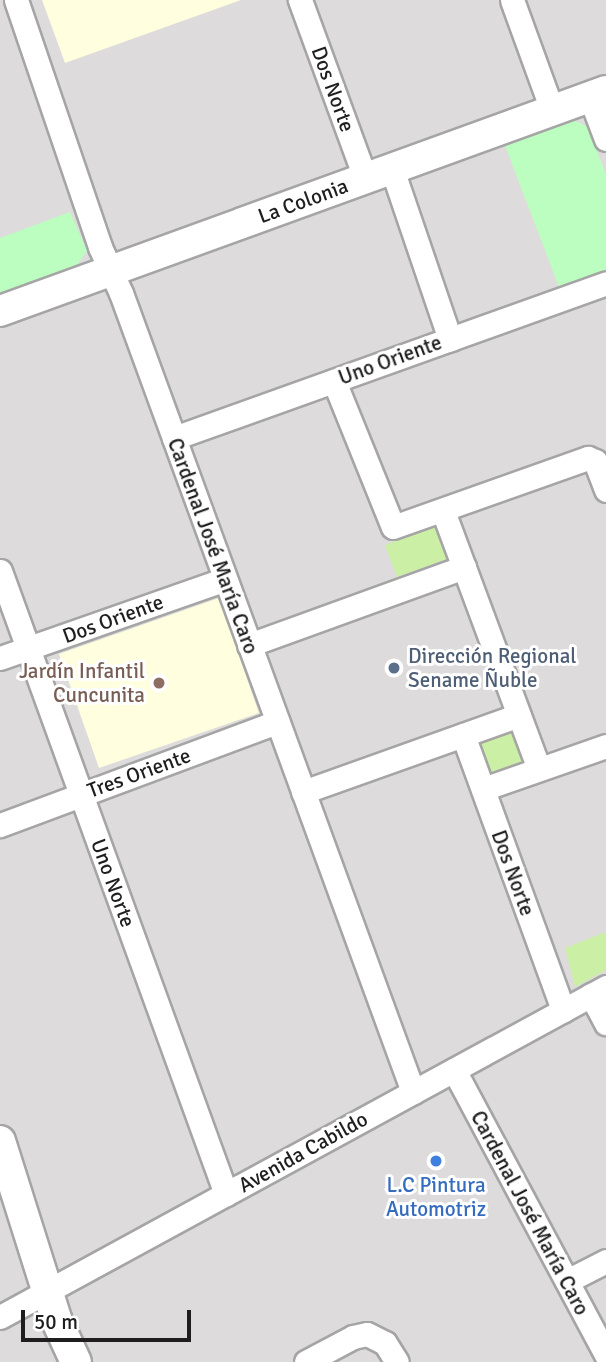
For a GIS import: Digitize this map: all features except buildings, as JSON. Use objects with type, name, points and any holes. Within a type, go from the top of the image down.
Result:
[{"type":"street","name":"Cardenal José María Caro","points":[[16,0],[110,271],[174,438],[413,1092]]},
{"type":"street","points":[[512,0],[552,110]]},
{"type":"street","name":"Dos Norte","points":[[308,2],[450,339]]},
{"type":"street","name":"La Colonia","points":[[0,311],[598,94]]},
{"type":"street","points":[[598,94],[606,139]]},
{"type":"street","name":"Uno Oriente","points":[[174,438],[606,283]]},
{"type":"street","points":[[334,381],[388,521],[393,527],[443,511],[601,476]]},
{"type":"street","points":[[443,511],[539,769]]},
{"type":"street","points":[[249,645],[464,567]]},
{"type":"street","name":"Uno Norte","points":[[0,571],[226,1194]]},
{"type":"street","name":"Dos Oriente","points":[[0,658],[225,579]]},
{"type":"street","points":[[303,792],[519,715]]},
{"type":"street","name":"Tres Oriente","points":[[0,825],[277,722]]},
{"type":"street","name":"Dos Norte","points":[[463,735],[563,1010]]},
{"type":"street","points":[[483,789],[606,746]]},
{"type":"street","points":[[599,991],[606,1023]]},
{"type":"street","name":"Avenida Cabildo","points":[[0,1317],[599,991]]},
{"type":"street","name":"Cardenal José María Caro","points":[[454,1070],[606,1355]]},
{"type":"street","points":[[0,1141],[64,1339],[76,1362]]},
{"type":"street","points":[[567,1282],[606,1261]]},
{"type":"street","points":[[306,1362],[353,1337],[374,1335],[385,1343],[397,1362]]},
{"type":"shaded area","points":[[0,0],[606,0],[606,1362],[0,1362]]},
{"type":"shaded area","points":[[42,0],[241,0],[65,63]]},
{"type":"shaded area","name":"Jardín Infantil Cuncunita","points":[[219,598],[259,713],[99,768],[59,654]]},
{"type":"green space","points":[[569,118],[588,127],[606,175],[606,270],[559,287],[504,143]]},
{"type":"green space","points":[[70,212],[87,251],[74,269],[0,295],[0,238]]},
{"type":"green space","points":[[438,525],[450,558],[397,577],[385,545]]},
{"type":"green space","points":[[513,728],[526,762],[489,776],[476,742]]},
{"type":"green space","points":[[606,932],[606,970],[575,987],[565,948]]},
{"type":"place","name":"Dirección Regional Sename Ñuble","points":[[394,668]]},
{"type":"place","name":"Jardín Infantil Cuncunita","points":[[159,683]]},
{"type":"place","name":"L.C Pintura Automotriz","points":[[436,1161]]}]
